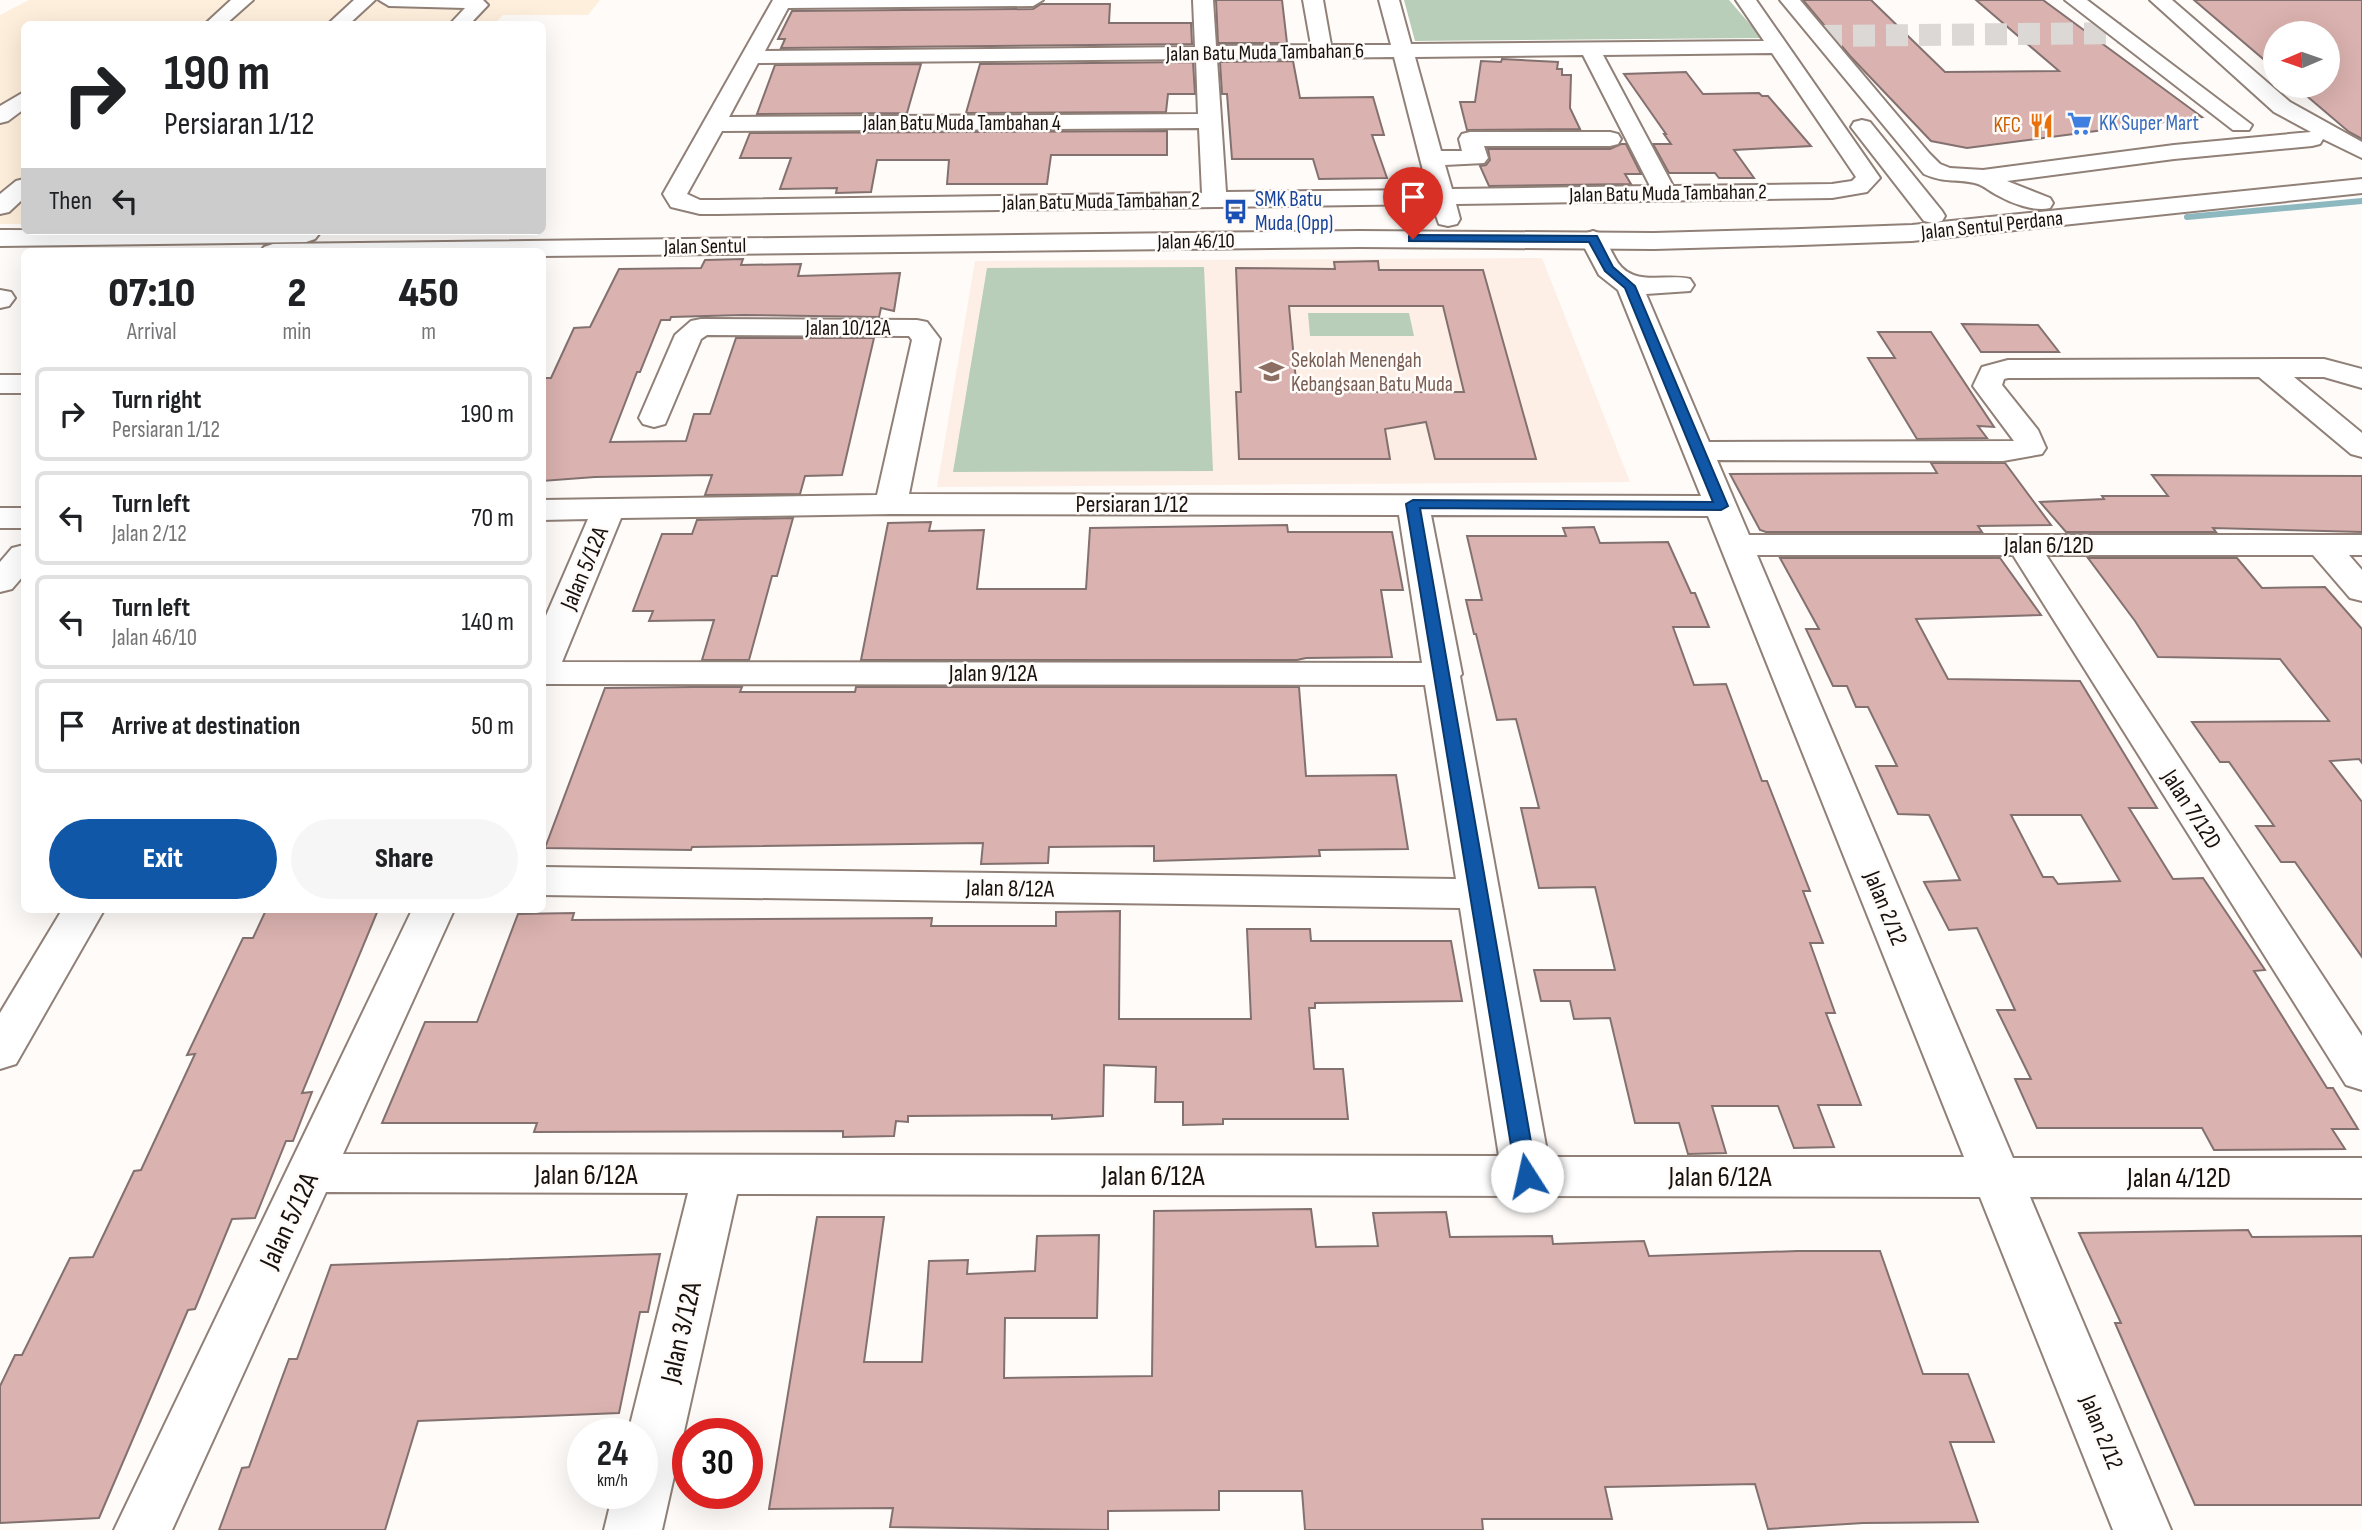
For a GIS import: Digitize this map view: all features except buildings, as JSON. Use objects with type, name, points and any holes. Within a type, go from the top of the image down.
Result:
[{"type":"street","points":[[218,21],[243,0]]},
{"type":"street","points":[[341,21],[365,0]]},
{"type":"street","points":[[389,0],[473,2],[478,5],[463,21]]},
{"type":"street","points":[[714,124],[782,1],[1032,0]]},
{"type":"street","points":[[1203,0],[1214,199]]},
{"type":"street","points":[[1313,0],[1322,52]]},
{"type":"street","points":[[1389,0],[1449,221]]},
{"type":"street","points":[[1746,0],[1779,47]]},
{"type":"street","points":[[1770,0],[1820,69]]},
{"type":"street","points":[[1790,0],[1921,158],[1932,169],[1946,175],[1983,177],[2174,152],[2312,139]]},
{"type":"street","points":[[2075,0],[2241,125],[2087,141]]},
{"type":"street","points":[[2160,0],[2283,107],[2358,167]]},
{"type":"street","name":"Jalan Batu Muda Tambahan 6","points":[[751,57],[1779,47]]},
{"type":"street","name":"Jalan Batu Muda Tambahan 2","points":[[714,124],[675,194],[680,202],[717,207],[1832,191],[1859,187],[1868,178],[1779,47]]},
{"type":"street","points":[[1804,47],[1829,47]]},
{"type":"street","points":[[1590,49],[1665,193]]},
{"type":"street","points":[[0,116],[21,101]]},
{"type":"street","points":[[2283,107],[2282,117],[2358,167]]},
{"type":"street","points":[[1853,114],[1886,160],[1933,216]]},
{"type":"street","name":"Jalan Batu Muda Tambahan 4","points":[[714,124],[1210,121]]},
{"type":"street","points":[[2211,128],[2246,146]]},
{"type":"street","points":[[1432,158],[1476,158],[1470,139],[1610,139]]},
{"type":"street","points":[[1886,160],[1963,154]]},
{"type":"street","name":"Jalan Sentul Perdana","points":[[1642,219],[1810,220],[1933,216],[2358,167]]},
{"type":"street","name":"Jalan Sentul Perdana","points":[[1606,237],[1654,241],[1912,233],[2358,167]]},
{"type":"street","points":[[1983,177],[2007,191],[2041,202]]},
{"type":"street","points":[[0,207],[21,189]]},
{"type":"street","points":[[0,215],[21,215]]},
{"type":"street","points":[[1560,219],[1606,237],[1618,224],[1642,219]]},
{"type":"street","points":[[1560,219],[1642,219]]},
{"type":"street","name":"Jalan 46/10","points":[[1252,222],[1560,219]]},
{"type":"street","points":[[1388,239],[1449,221],[1513,239]]},
{"type":"street","name":"Jalan Sentul","points":[[546,231],[1252,222]]},
{"type":"street","name":"Jalan Sentul","points":[[0,238],[168,235]]},
{"type":"street","name":"Jalan 46/10","points":[[1136,241],[1606,237]]},
{"type":"street","name":"Jalan 2/12","points":[[1606,237],[1608,269],[1630,286],[2142,1530]]},
{"type":"street","name":"Jalan Sentul","points":[[546,250],[1136,241]]},
{"type":"street","points":[[0,256],[21,255]]},
{"type":"street","points":[[1630,286],[1681,285]]},
{"type":"street","name":"Jalan 10/12A","points":[[654,418],[689,335],[701,327],[917,328],[926,340],[891,504]]},
{"type":"street","points":[[1699,451],[2003,452],[2031,448],[2027,436],[1987,386],[1992,373],[2008,369],[2324,368],[2342,371],[2362,379]]},
{"type":"street","points":[[2268,370],[2362,448]]},
{"type":"street","points":[[0,384],[21,384]]},
{"type":"street","name":"Persiaran 1/12","points":[[546,510],[891,504],[1721,506]]},
{"type":"street","points":[[1413,504],[1444,674],[1478,894],[1527,1176]]},
{"type":"street","name":"Jalan 5/12A","points":[[546,660],[609,508]]},
{"type":"street","points":[[0,518],[21,518]]},
{"type":"street","name":"Jalan 6/12D","points":[[1737,545],[2362,545]]},
{"type":"street","name":"Jalan 7/12D","points":[[2022,545],[2362,1073]]},
{"type":"street","points":[[2322,545],[2362,592]]},
{"type":"street","points":[[0,582],[21,558]]},
{"type":"street","name":"Jalan 9/12A","points":[[546,670],[1444,674]]},
{"type":"street","name":"Jalan 8/12A","points":[[546,881],[1478,894]]},
{"type":"street","points":[[0,1052],[81,913]]},
{"type":"street","name":"Jalan 5/12A","points":[[142,1530],[432,913]]},
{"type":"street","name":"Jalan 6/12A","points":[[310,1173],[1997,1177]]},
{"type":"street","name":"Jalan 3/12A","points":[[658,1423],[717,1174]]},
{"type":"street","name":"Jalan 4/12D","points":[[1997,1177],[2362,1178]]},
{"type":"street","name":"Jalan 3/12A","points":[[633,1530],[638,1509]]},
{"type":"shaded area","points":[[29,0],[600,0],[588,15],[503,15],[497,21],[21,21],[21,224],[0,224],[0,15]]},
{"type":"shaded area","name":"Sekolah Menengah Kebangsaan Batu Muda","points":[[1542,258],[1630,482],[937,487],[975,261]]},
{"type":"green space","points":[[1404,0],[1729,0],[1762,38],[1415,41]]},
{"type":"green space","points":[[1204,267],[1213,471],[953,472],[987,268]]},
{"type":"green space","points":[[1308,313],[1409,313],[1414,336],[1310,336]]},
{"type":"waterway","points":[[2187,217],[2362,201]]},
{"type":"tunnel","points":[[1820,36],[2122,33]]},
{"type":"place","name":"KK Super Mart","points":[[2079,123]]},
{"type":"place","name":"KFC","points":[[2041,125]]},
{"type":"place","name":"SMK Batu Muda (Opp)","points":[[1235,211]]},
{"type":"place","name":"Sekolah Menengah Kebangsaan Batu Muda","points":[[1271,372]]},
{"type":"route","points":[[1413,239],[1593,239],[1608,269],[1630,286],[1721,506],[1413,504],[1444,674],[1478,894],[1527,1176]]}]
